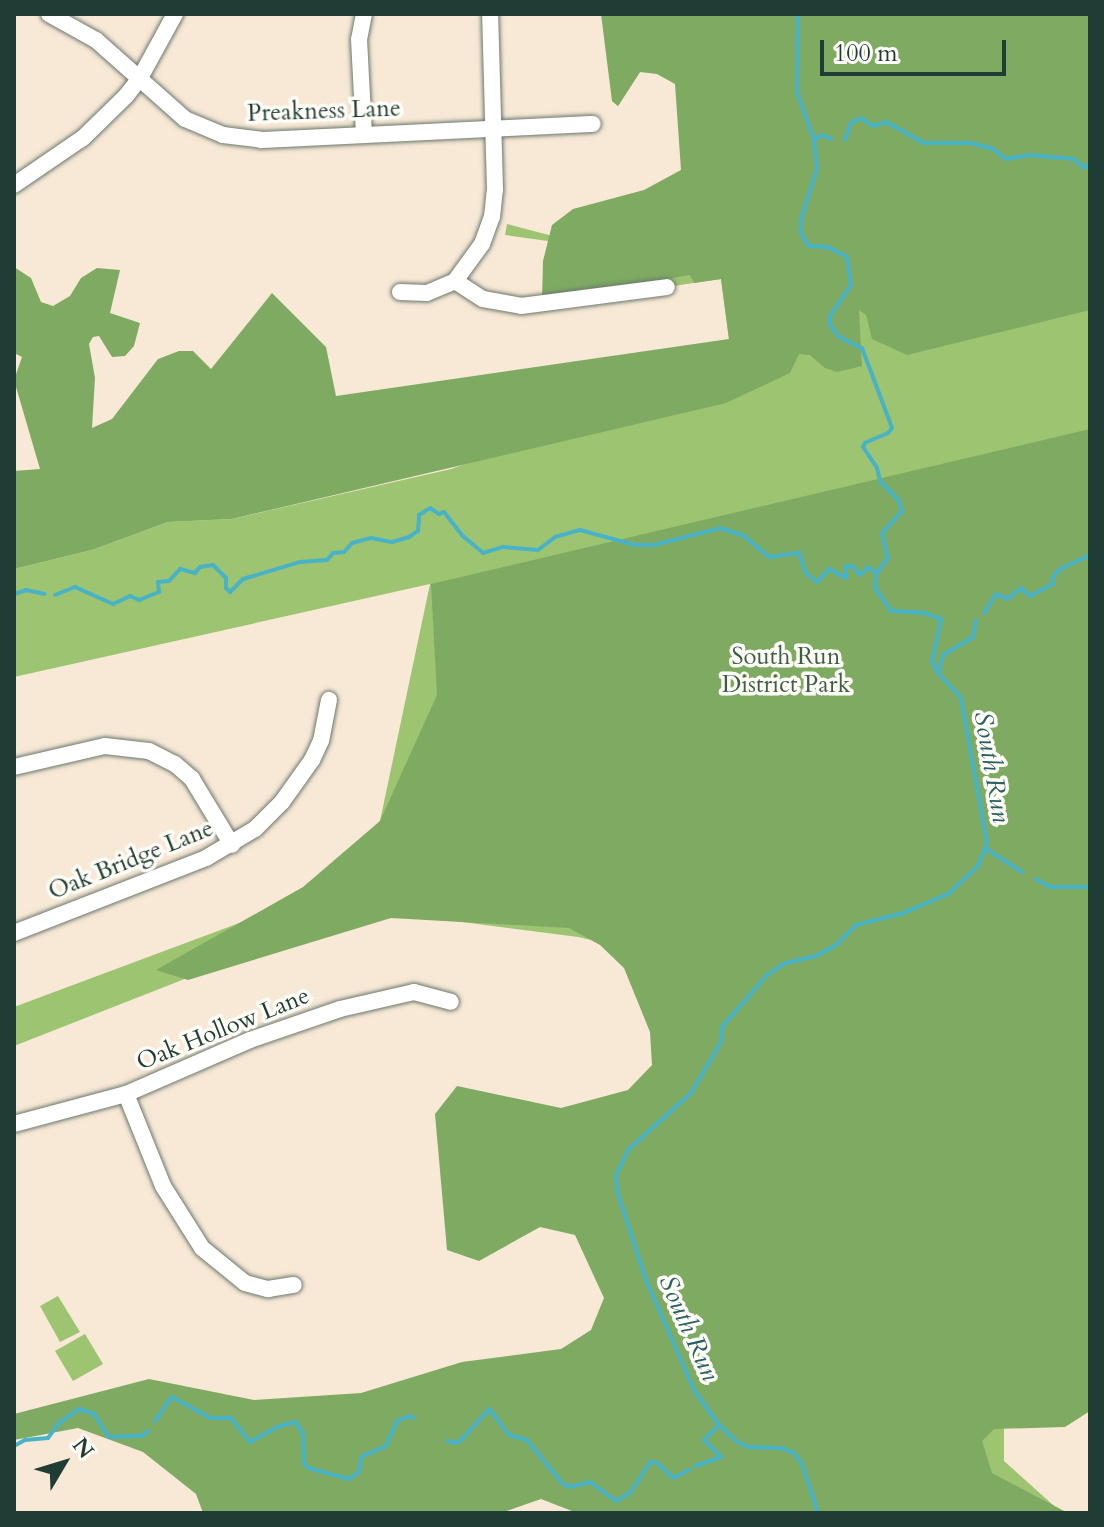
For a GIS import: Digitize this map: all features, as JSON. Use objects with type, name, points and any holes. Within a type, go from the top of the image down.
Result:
[{"type":"street","name":"Preakness Lane","points":[[49,14],[96,40],[185,119],[223,135],[261,140],[593,124]]},
{"type":"street","points":[[14,185],[83,138],[140,78],[175,14]]},
{"type":"street","points":[[364,14],[359,39],[364,134]]},
{"type":"street","points":[[400,292],[427,293],[455,281],[482,244],[492,217],[495,189],[490,14]]},
{"type":"street","points":[[455,281],[483,299],[521,306],[667,287]]},
{"type":"street","name":"Oak Bridge Lane","points":[[14,933],[232,845],[273,812],[300,779],[321,741],[329,700]]},
{"type":"street","points":[[14,767],[105,746],[149,751],[175,764],[192,779],[232,845]]},
{"type":"street","name":"Oak Hollow Lane","points":[[14,1124],[126,1094],[250,1040],[340,1009],[414,992],[451,1002]]},
{"type":"street","points":[[126,1094],[163,1186],[202,1248],[245,1283],[268,1289],[294,1285]]},
{"type":"green space","points":[[601,14],[1090,14],[1090,310],[907,355],[872,339],[866,315],[859,310],[862,366],[837,372],[825,368],[810,355],[799,354],[790,373],[726,403],[232,519],[168,522],[92,550],[14,569],[14,471],[40,469],[14,380],[22,357],[14,353],[14,267],[31,278],[41,302],[53,306],[70,296],[81,278],[97,268],[120,270],[110,313],[140,323],[134,346],[125,356],[112,357],[99,336],[93,337],[89,344],[95,378],[92,428],[112,419],[158,359],[179,351],[193,351],[211,369],[272,293],[326,347],[336,396],[729,339],[721,279],[694,283],[690,275],[542,300],[543,261],[552,225],[573,209],[644,190],[681,170],[675,84],[657,74],[640,72],[618,106],[612,101]]},
{"type":"green space","name":"South Run District Park","points":[[1090,14],[1090,1399],[1004,1422],[1004,1461],[1062,1513],[739,1513],[737,973],[578,937],[363,909],[14,1046],[14,1007],[322,892],[380,821],[430,584],[14,677],[14,569],[92,550],[168,522],[232,519],[451,469],[733,370],[721,279],[529,307],[490,298],[556,298],[548,241],[505,235],[507,224],[564,239],[700,189],[677,47],[640,72],[618,106],[612,101],[613,26]]},
{"type":"green space","points":[[1090,429],[1090,1411],[1065,1427],[994,1429],[982,1441],[992,1473],[1068,1513],[577,1513],[541,1499],[501,1513],[203,1513],[196,1494],[143,1452],[78,1428],[14,1440],[14,1414],[149,1379],[254,1400],[361,1393],[462,1362],[561,1349],[591,1330],[604,1298],[575,1235],[540,1227],[479,1261],[447,1250],[435,1114],[457,1086],[561,1108],[628,1090],[652,1065],[650,1032],[624,968],[600,945],[569,928],[391,918],[188,980],[156,970],[303,887],[380,821],[437,695],[431,584]]},
{"type":"green space","points":[[58,1296],[80,1332],[60,1342],[40,1306]]},
{"type":"green space","points":[[85,1334],[103,1364],[73,1381],[55,1351]]},
{"type":"waterway","name":"South Run","points":[[798,14],[797,92],[814,140],[817,168],[801,220],[801,234],[809,246],[828,247],[847,257],[851,285],[830,316],[830,325],[839,337],[862,348],[892,428],[863,447],[877,468],[880,481],[899,501],[902,511],[882,533],[888,558],[876,574],[875,588],[891,611],[925,613],[941,619],[932,662],[961,698],[987,843],[978,866],[948,894],[903,913],[856,925],[836,945],[816,956],[785,963],[767,975],[722,1027],[721,1042],[691,1093],[628,1150],[616,1176],[618,1194],[646,1280],[694,1390],[719,1425],[737,1442],[749,1447],[781,1448],[794,1453],[802,1464],[818,1513]]},
{"type":"waterway","points":[[845,140],[851,123],[861,118],[873,126],[886,122],[924,143],[971,143],[993,149],[1006,159],[1028,155],[1074,159],[1084,168],[1090,163]]},
{"type":"waterway","points":[[814,140],[822,135],[831,139]]},
{"type":"waterway","points":[[55,595],[75,587],[113,604],[130,596],[139,600],[159,592],[158,582],[169,581],[180,569],[195,573],[200,567],[213,565],[226,578],[226,588],[230,592],[243,579],[300,562],[327,560],[333,553],[344,552],[352,543],[371,538],[392,542],[409,537],[418,531],[419,515],[430,508],[439,514],[444,512],[463,536],[483,553],[503,547],[538,550],[555,537],[580,530],[635,545],[654,545],[720,528],[744,536],[769,557],[799,553],[806,573],[817,582],[829,569],[846,578],[846,566],[852,566],[860,575],[868,567],[876,573]]},
{"type":"waterway","points":[[984,613],[996,594],[1007,599],[1021,588],[1030,596],[1053,584],[1052,578],[1060,569],[1090,555]]},
{"type":"waterway","points":[[14,594],[26,590],[45,594]]},
{"type":"waterway","points":[[938,673],[943,655],[973,637],[976,620]]},
{"type":"waterway","points":[[986,849],[1022,872]]},
{"type":"waterway","points":[[1036,879],[1050,887],[1090,887]]},
{"type":"waterway","points":[[155,1421],[172,1397],[210,1418],[231,1418],[250,1442],[277,1427],[295,1422],[303,1433],[304,1463],[308,1468],[349,1479],[359,1472],[361,1457],[386,1446],[397,1421],[409,1416],[414,1418]]},
{"type":"waterway","points":[[14,1446],[25,1440],[48,1438],[59,1423],[79,1409],[94,1414],[109,1437],[142,1436],[148,1431]]},
{"type":"waterway","points":[[447,1441],[457,1443],[489,1409],[509,1435],[527,1440],[562,1483],[569,1487],[590,1482],[616,1501],[630,1493],[650,1462],[657,1463],[673,1478],[689,1470]]},
{"type":"waterway","points":[[695,1466],[721,1457],[704,1440],[719,1425]]}]
